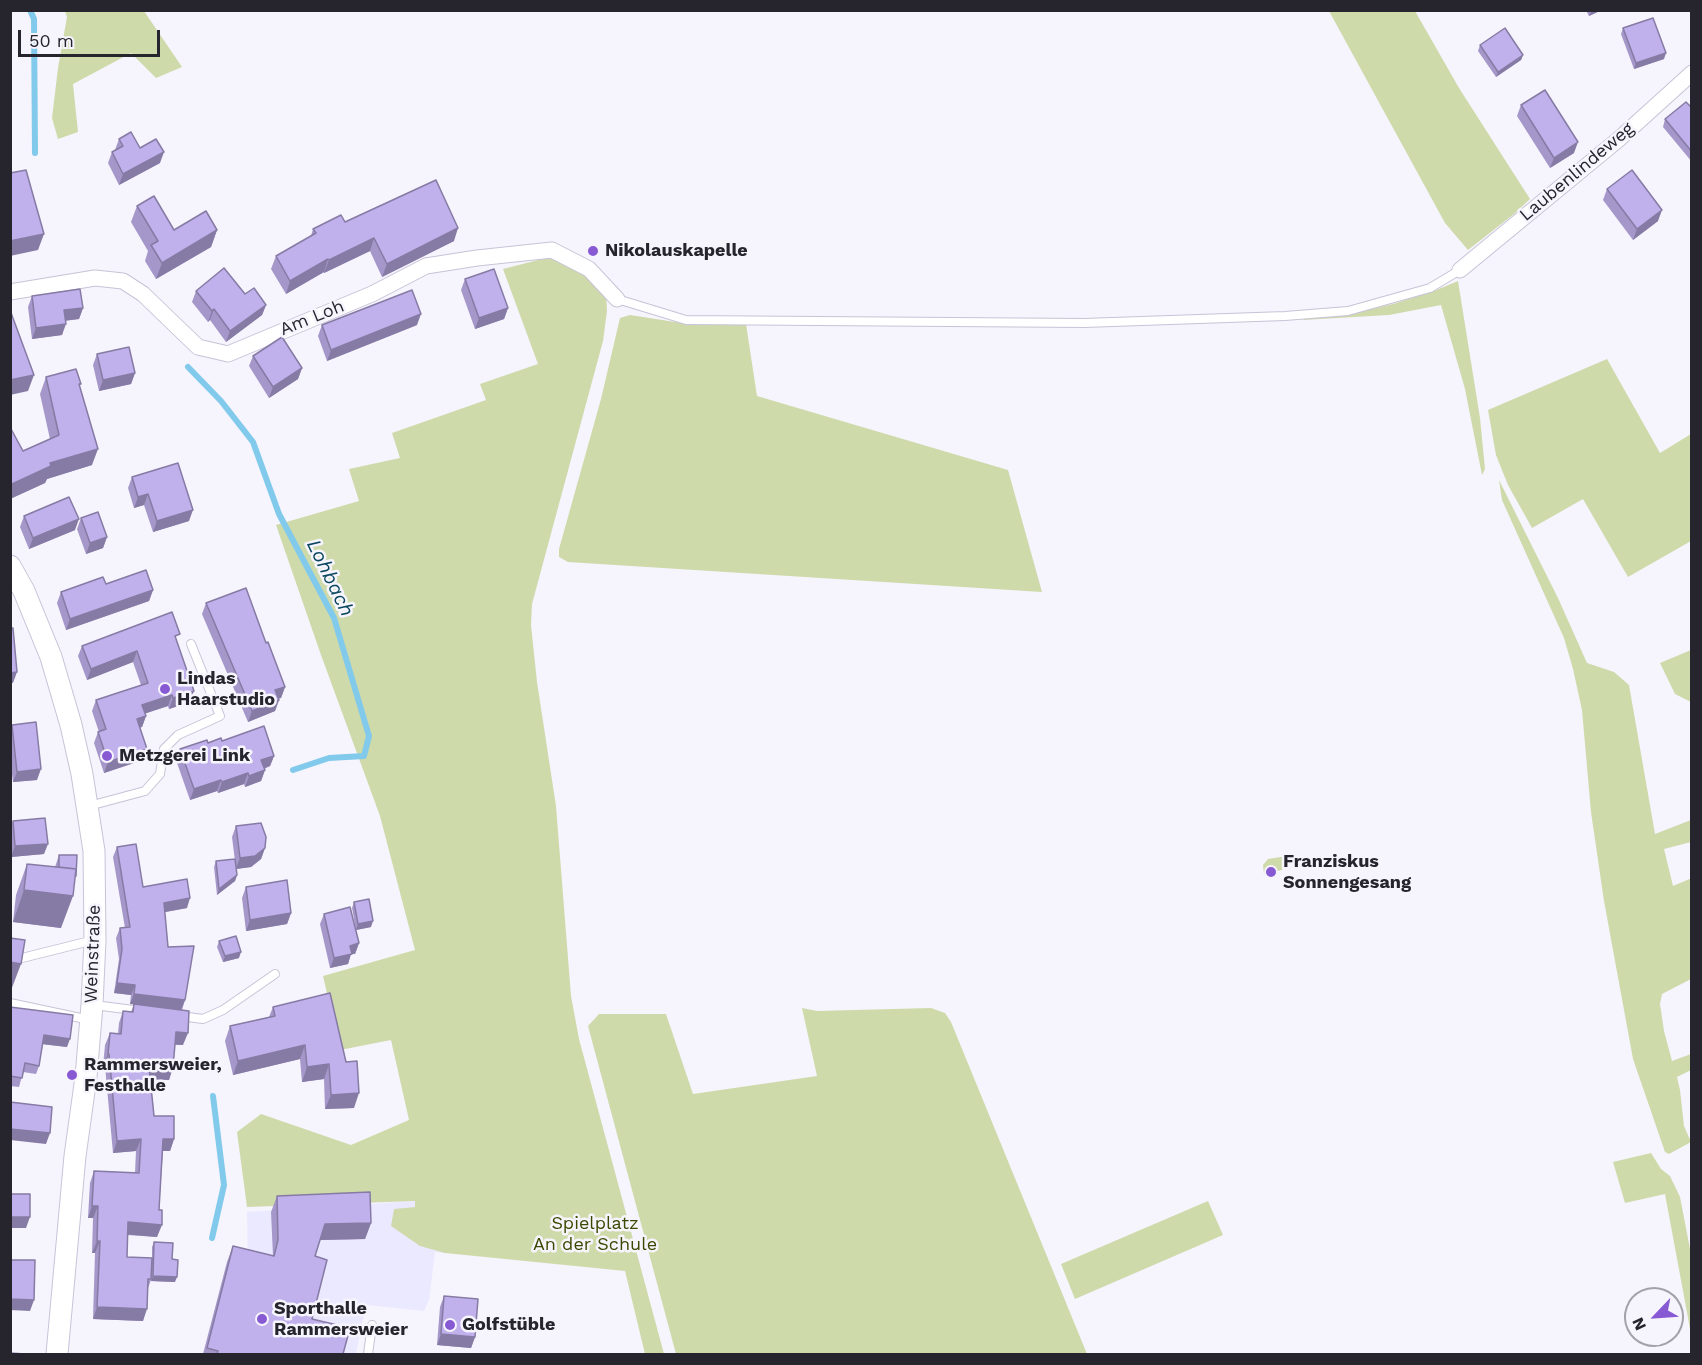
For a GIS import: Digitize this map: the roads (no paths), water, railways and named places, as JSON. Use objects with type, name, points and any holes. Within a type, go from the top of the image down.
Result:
[{"type":"street","name":"Laubenlindeweg","points":[[1460,270],[1618,139],[1692,73]]},
{"type":"street","name":"Am Loh","points":[[10,292],[95,278],[123,281],[143,294],[198,347],[228,354],[372,294],[426,266],[477,258],[552,250],[589,269],[617,298]]},
{"type":"street","name":"Weinstraße","points":[[10,566],[24,591],[51,657],[71,725],[94,851],[95,940],[92,1012],[75,1156],[57,1354]]},
{"type":"lane","points":[[617,298],[686,320],[1084,323],[1285,316],[1348,311],[1430,288],[1460,270]]},
{"type":"lane","points":[[87,807],[145,791],[160,774],[164,749],[178,735],[220,716],[191,644]]},
{"type":"lane","points":[[10,961],[95,940]]},
{"type":"lane","points":[[170,1014],[203,1018],[223,1010],[275,974]]},
{"type":"lane","points":[[10,1003],[92,1012],[148,1012]]},
{"type":"lane","points":[[368,1354],[372,1324]]},
{"type":"waterway","name":"Lohbach","points":[[30,10],[34,19],[35,153]]},
{"type":"waterway","name":"Lohbach","points":[[188,367],[221,401],[253,442],[279,514],[334,618],[369,736],[364,756],[329,758],[293,770]]},
{"type":"waterway","name":"Lohbach","points":[[212,1238],[224,1185],[213,1096]]},
{"type":"place","name":"Nikolauskapelle","points":[[593,251]]},
{"type":"place","name":"Lindas Haarstudio","points":[[165,689]]},
{"type":"place","name":"Metzgerei Link","points":[[107,756]]},
{"type":"place","name":"Franziskus Sonnengesang","points":[[1271,872]]},
{"type":"place","name":"Rammersweier, Festhalle","points":[[72,1075]]},
{"type":"place","name":"Sporthalle Rammersweier","points":[[262,1319]]},
{"type":"place","name":"Golfstüble","points":[[450,1325]]},
{"type":"park label","name":"Spielplatz An der Schule","points":[[595,1234]]}]
